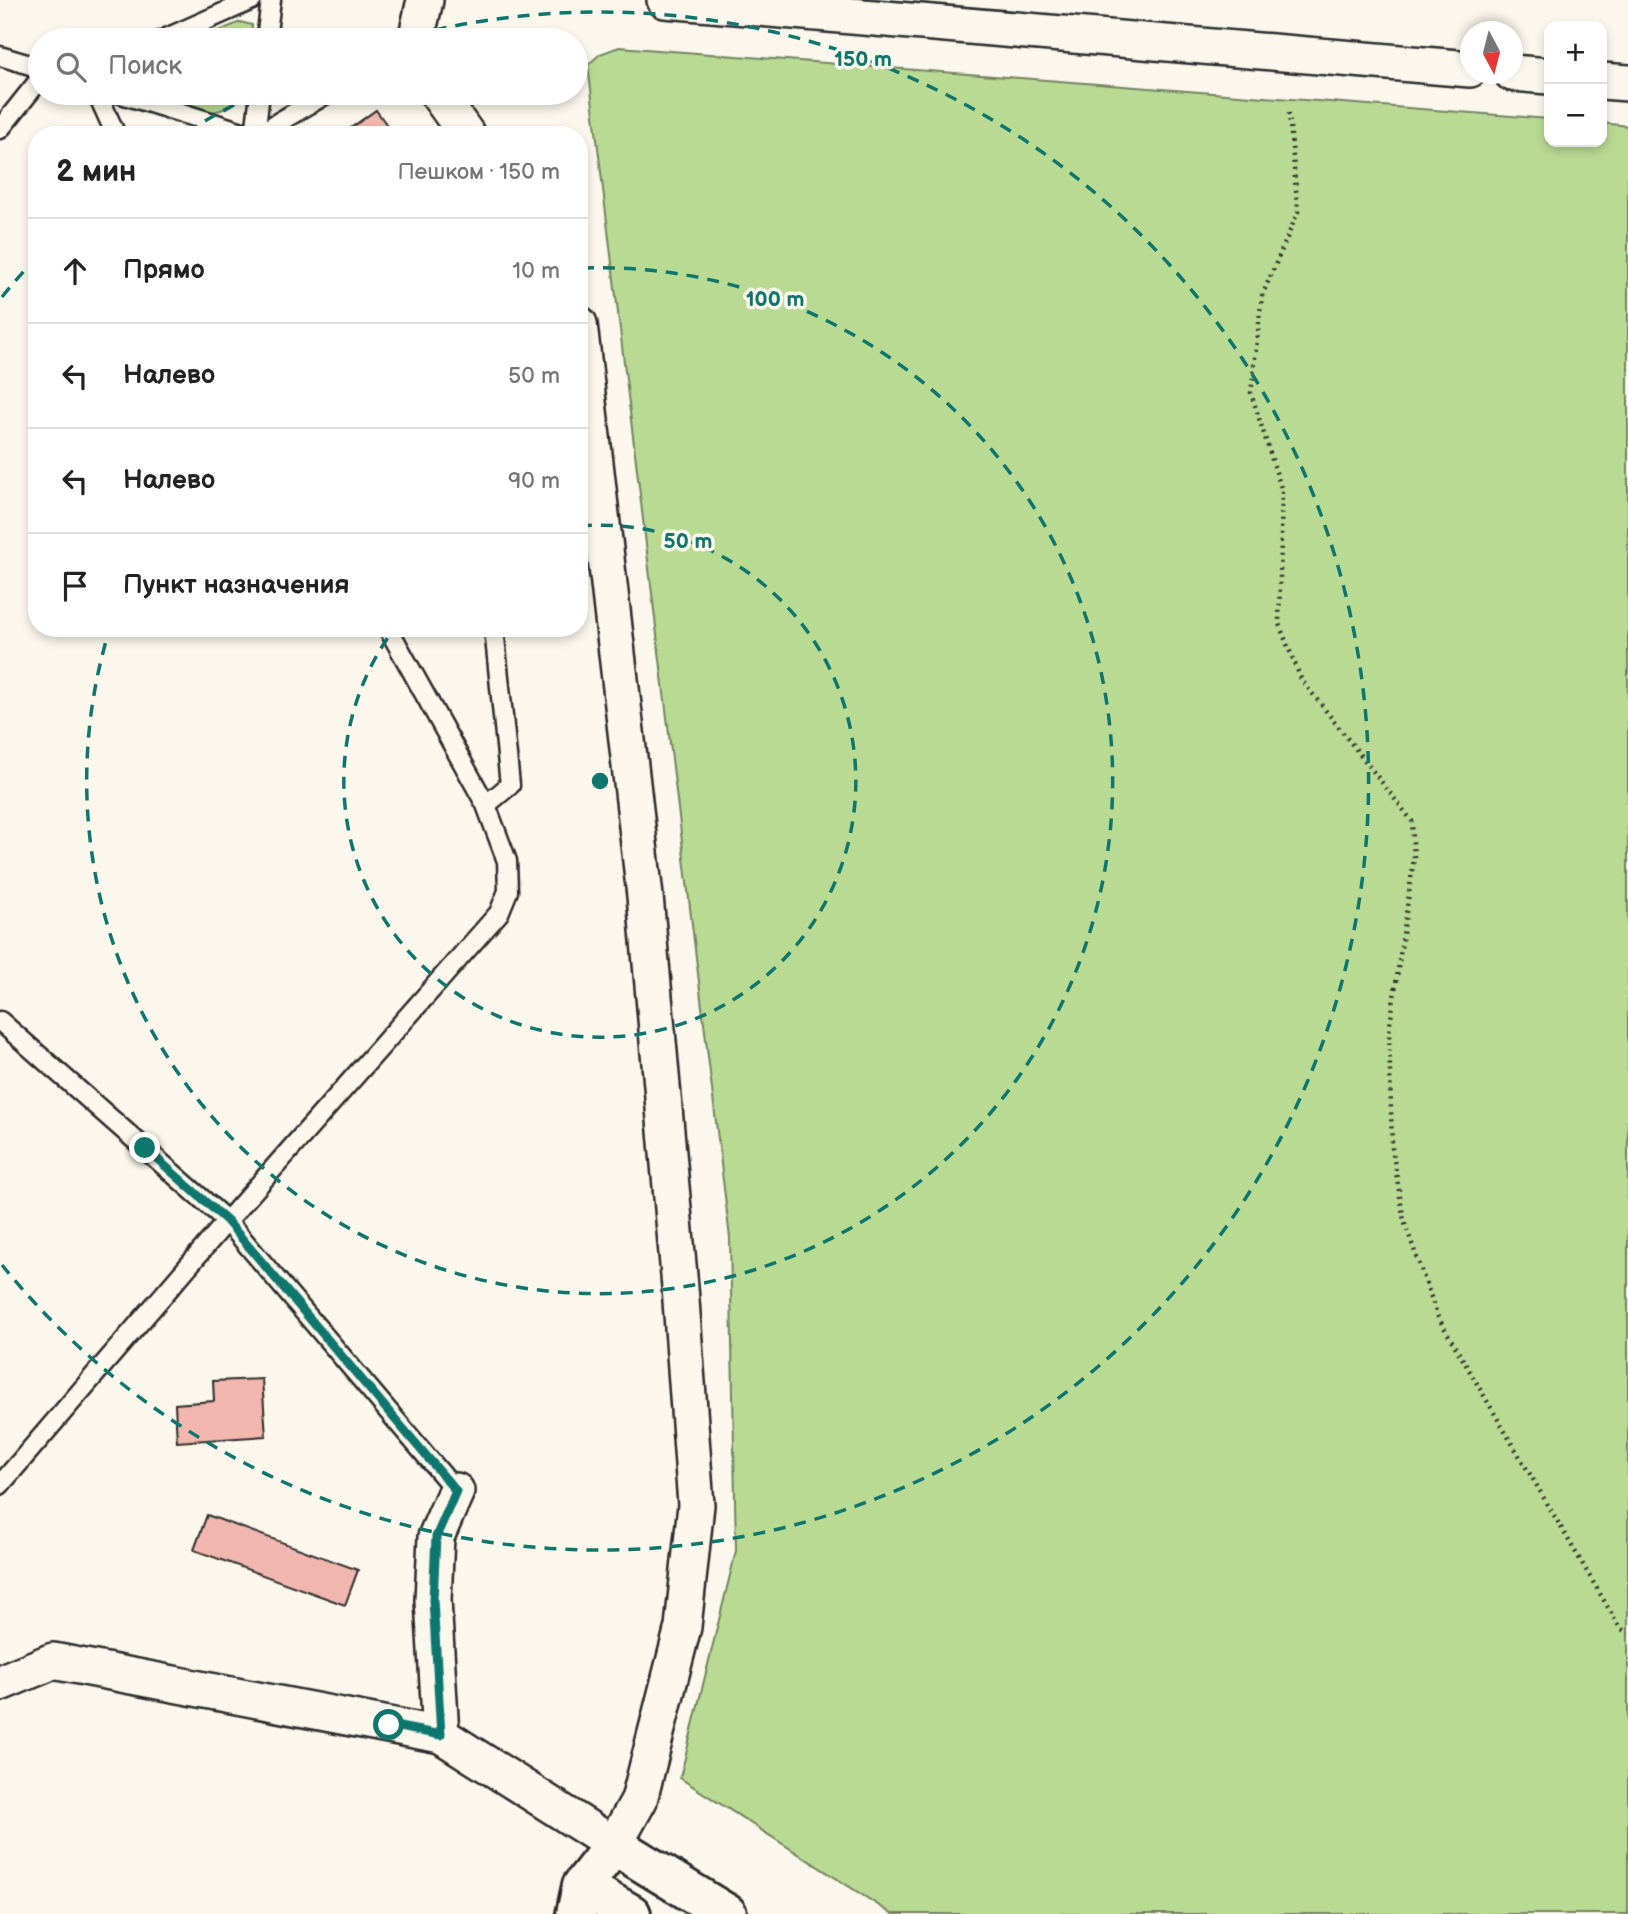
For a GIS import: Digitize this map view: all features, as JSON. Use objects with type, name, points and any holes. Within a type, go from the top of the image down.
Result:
[{"type":"street","points":[[419,28],[425,0]]},
{"type":"street","points":[[665,0],[1460,68]]},
{"type":"street","points":[[1523,74],[1544,76]]},
{"type":"street","points":[[1607,81],[1628,83]]},
{"type":"street","points":[[446,105],[461,126]]},
{"type":"street","points":[[588,402],[645,896],[680,1287],[696,1505],[683,1627],[639,1800],[579,1900],[631,1914]]},
{"type":"street","points":[[441,1735],[433,1600],[436,1537],[456,1491]]},
{"type":"street","points":[[0,1684],[53,1661],[441,1735],[727,1914]]},
{"type":"lane","points":[[189,28],[252,0]]},
{"type":"lane","points":[[268,28],[271,0]]},
{"type":"lane","points":[[0,56],[28,64]]},
{"type":"lane","points":[[0,128],[28,94]]},
{"type":"lane","points":[[102,105],[112,126]]},
{"type":"lane","points":[[157,105],[226,126]]},
{"type":"lane","points":[[256,126],[259,105]]},
{"type":"lane","points":[[271,126],[307,105]]},
{"type":"lane","points":[[0,1485],[227,1221],[499,913],[508,891],[508,861],[486,805],[393,637]]},
{"type":"lane","points":[[486,805],[510,785],[495,637]]},
{"type":"lane","points":[[0,1021],[227,1221],[456,1491]]},
{"type":"path","points":[[1289,113],[1298,212],[1262,296],[1251,393],[1282,492],[1279,624],[1301,679],[1412,821],[1414,858],[1389,1032],[1392,1148],[1404,1221],[1438,1317],[1620,1628],[1628,1633]]},
{"type":"green space","points":[[240,22],[252,25],[252,28],[226,28]]},
{"type":"green space","points":[[619,47],[1544,119],[1544,147],[1607,147],[1607,124],[1628,126],[1628,1914],[892,1914],[680,1778],[736,1551],[730,1238],[588,65],[600,54]]},
{"type":"green space","points":[[191,105],[232,105],[229,107],[209,112]]},
{"type":"building","points":[[376,110],[388,126],[354,126]]},
{"type":"building","points":[[262,1379],[266,1436],[177,1442],[175,1404],[214,1401],[213,1381]]},
{"type":"building","points":[[207,1515],[358,1570],[345,1605],[194,1550]]},
{"type":"route","points":[[145,1148],[227,1221],[456,1491],[436,1537],[433,1600],[441,1735],[389,1725]]}]
